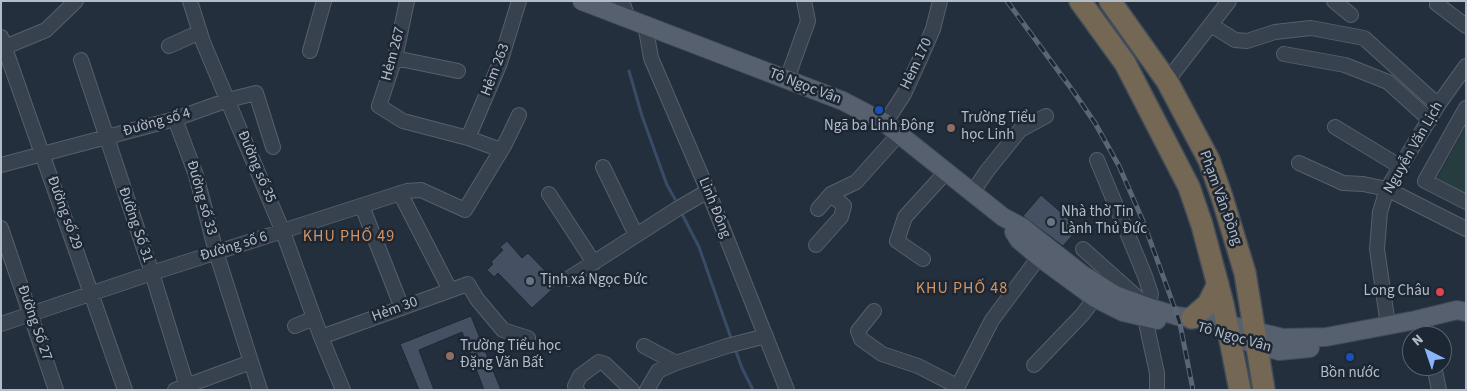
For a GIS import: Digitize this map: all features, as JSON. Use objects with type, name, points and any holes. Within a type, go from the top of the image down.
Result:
[{"type":"highway","name":"Phạm Văn Đồng","points":[[1080,1],[1125,63],[1174,154],[1189,187],[1218,284],[1240,390]]},
{"type":"highway","name":"Phạm Văn Đồng","points":[[1110,1],[1167,81],[1209,160],[1245,273],[1264,390]]},
{"type":"highway","points":[[1192,318],[1208,304],[1218,284]]},
{"type":"main road","name":"Tô Ngọc Vân","points":[[582,1],[843,101],[885,123],[1003,217],[1022,227],[1083,275],[1115,295],[1147,313],[1214,330],[1229,330]]},
{"type":"main road","name":"Tô Ngọc Vân","points":[[1003,217],[1019,240],[1039,257],[1096,298],[1122,312],[1192,318],[1256,338],[1279,351],[1402,335]]},
{"type":"main road","name":"Tô Ngọc Vân","points":[[1256,338],[1326,337],[1388,326],[1457,310],[1466,313]]},
{"type":"main road","name":"Tô Ngọc Vân","points":[[1438,326],[1466,313]]},
{"type":"street","points":[[3,42],[46,30],[76,1]]},
{"type":"street","name":"Đường số 35","points":[[190,1],[200,32],[283,232],[342,390]]},
{"type":"street","points":[[310,51],[324,1]]},
{"type":"street","name":"Hẻm 267","points":[[407,1],[395,58],[379,106],[403,121],[468,138]]},
{"type":"street","name":"Hẻm 263","points":[[468,138],[500,63],[519,1]]},
{"type":"street","points":[[622,1],[628,18]]},
{"type":"street","name":"Hẻm 170","points":[[885,123],[904,94],[920,59],[933,29],[940,1]]},
{"type":"street","points":[[1167,81],[1229,1]]},
{"type":"street","points":[[1334,1],[1351,15]]},
{"type":"street","points":[[1438,1],[1437,4],[1466,26]]},
{"type":"street","points":[[787,79],[808,21],[803,2]]},
{"type":"street","name":"Linh Đông","points":[[645,24],[651,58],[708,191],[787,390]]},
{"type":"street","points":[[1211,24],[1235,40],[1247,41],[1275,32],[1311,28],[1364,38],[1438,105]]},
{"type":"street","points":[[169,46],[200,32]]},
{"type":"street","name":"Đường số 29","points":[[3,42],[125,390]]},
{"type":"street","points":[[1284,54],[1345,65],[1388,82],[1430,120]]},
{"type":"street","points":[[395,58],[458,71]]},
{"type":"street","name":"Đường Số 31","points":[[81,60],[152,273],[183,388]]},
{"type":"street","name":"Nguyễn Văn Lịch","points":[[1388,326],[1377,249],[1380,212],[1387,189],[1438,105],[1466,66]]},
{"type":"street","name":"Đường số 4","points":[[1,165],[175,119],[228,100],[256,93],[273,147]]},
{"type":"street","points":[[1466,108],[1425,181],[1466,202]]},
{"type":"street","points":[[468,138],[501,150],[519,115]]},
{"type":"street","points":[[972,193],[1020,130],[1046,116]]},
{"type":"street","name":"Đường số 33","points":[[175,119],[196,175],[216,252],[252,343],[251,362]]},
{"type":"street","points":[[1336,127],[1401,167]]},
{"type":"street","points":[[818,209],[831,194],[856,182],[898,134]]},
{"type":"street","name":"Đường số 6","points":[[1,324],[407,191],[421,190],[465,210],[501,150]]},
{"type":"street","points":[[1097,160],[1151,294],[1147,313],[1157,373],[1157,390]]},
{"type":"street","points":[[1299,163],[1343,183],[1387,189],[1466,229]]},
{"type":"street","points":[[603,167],[636,235]]},
{"type":"street","points":[[923,259],[897,241],[905,217],[946,172]]},
{"type":"street","points":[[568,279],[708,191]]},
{"type":"street","points":[[400,193],[450,290]]},
{"type":"street","points":[[549,194],[594,262]]},
{"type":"street","points":[[816,245],[841,217],[844,206],[831,194]]},
{"type":"street","points":[[362,206],[402,308]]},
{"type":"street","name":"Đường Số 27","points":[[1,228],[56,390]]},
{"type":"street","points":[[1083,249],[1147,313]]},
{"type":"street","points":[[874,311],[858,331],[860,339],[882,354],[918,366],[957,388],[992,320],[1039,257]]},
{"type":"street","name":"Hẻm 30","points":[[321,337],[468,284],[503,330],[528,338]]},
{"type":"street","points":[[1034,364],[1096,298]]},
{"type":"street","points":[[295,326],[314,318]]},
{"type":"street","points":[[647,390],[658,371],[727,346],[766,336]]},
{"type":"street","points":[[644,346],[676,363]]},
{"type":"street","points":[[183,388],[251,362],[260,390]]},
{"type":"street","points":[[577,390],[575,386],[580,376],[599,362],[605,364],[632,390]]},
{"type":"street","points":[[1436,376],[1439,390]]},
{"type":"green space","points":[[1466,126],[1466,194],[1437,178]]},
{"type":"building","name":"Nhà thờ Tin Lành Thủ Đức","points":[[1041,195],[1079,228],[1063,246],[1023,216]]},
{"type":"building","name":"Tịnh xá Ngọc Đức","points":[[507,241],[522,258],[528,253],[558,284],[532,308],[498,273],[494,277],[487,270],[493,264],[491,262],[503,250],[500,247]]},
{"type":"building","points":[[471,316],[501,390],[484,390],[462,332],[419,350],[434,390],[419,390],[400,344]]},
{"type":"waterway","points":[[629,71],[642,116],[667,185],[675,199]]},
{"type":"waterway","points":[[683,216],[699,247],[732,341]]},
{"type":"waterway","points":[[735,349],[753,390]]},
{"type":"railway","points":[[1007,1],[1095,123],[1119,166],[1143,221],[1180,324],[1193,390]]},
{"type":"place","name":"Ngã ba Linh Đông","points":[[879,110]]},
{"type":"place","name":"Trường Tiểu học Linh","points":[[951,128]]},
{"type":"place","name":"Nhà thờ Tin Lành Thủ Đức","points":[[1051,222]]},
{"type":"place","name":"Tịnh xá Ngọc Đức","points":[[530,281]]},
{"type":"place","name":"Long Châu","points":[[1440,292]]},
{"type":"place","name":"Trường Tiểu học Đặng Văn Bất","points":[[450,356]]},
{"type":"place","name":"Bồn nước","points":[[1350,357]]},
{"type":"district","name":"KHU PHỐ 49","points":[[349,237]]},
{"type":"district","name":"KHU PHỐ 48","points":[[962,289]]}]
